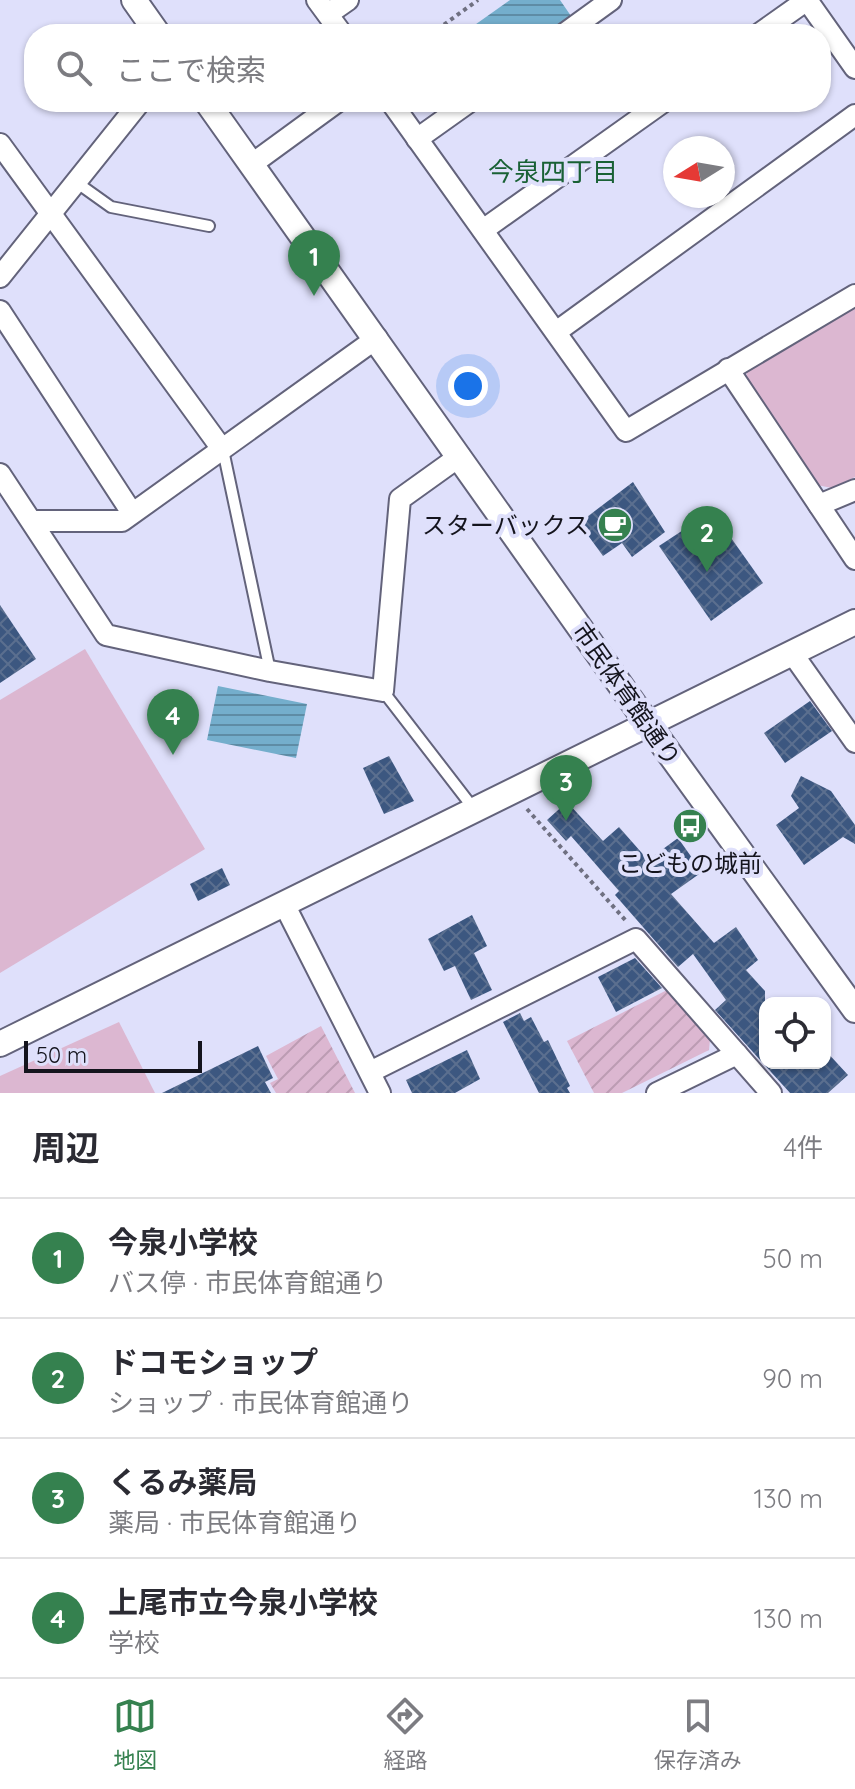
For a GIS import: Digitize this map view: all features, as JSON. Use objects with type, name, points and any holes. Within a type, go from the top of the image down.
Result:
[{"type":"street","points":[[134,0],[151,24]]},
{"type":"street","points":[[335,24],[322,7],[348,0]]},
{"type":"street","points":[[578,24],[611,0]]},
{"type":"street","points":[[773,24],[807,0],[824,24]]},
{"type":"street","points":[[831,34],[855,68]]},
{"type":"street","points":[[0,277],[54,214],[132,112]]},
{"type":"street","name":"市民体育館通り","points":[[214,112],[855,1010]]},
{"type":"street","points":[[252,164],[323,112]]},
{"type":"street","points":[[398,112],[626,431],[855,295]]},
{"type":"street","points":[[417,139],[455,112]]},
{"type":"street","points":[[483,230],[649,112]]},
{"type":"street","points":[[556,332],[855,115]]},
{"type":"street","points":[[0,144],[54,214],[222,449]]},
{"type":"street","points":[[0,311],[132,513]]},
{"type":"street","points":[[33,521],[122,521],[377,338]]},
{"type":"street","points":[[728,369],[855,559]]},
{"type":"street","points":[[0,474],[106,635],[270,671],[383,691],[400,499],[460,456]]},
{"type":"street","points":[[819,505],[855,490]]},
{"type":"street","points":[[0,1044],[855,622]]},
{"type":"street","points":[[792,653],[855,742]]},
{"type":"street","points":[[284,904],[380,1093]]},
{"type":"street","points":[[370,1072],[636,939],[771,1093]]},
{"type":"street","points":[[657,1093],[737,1054]]},
{"type":"lane","points":[[76,182],[111,207],[209,226]]},
{"type":"lane","points":[[222,449],[270,671]]},
{"type":"lane","points":[[383,691],[474,809]]},
{"type":"path","points":[[445,24],[478,0]]},
{"type":"path","points":[[527,809],[638,934],[636,939]]},
{"type":"shaded area","points":[[855,307],[855,477],[832,488],[817,485],[746,379],[747,369]]},
{"type":"shaded area","points":[[85,649],[205,849],[0,973],[0,700]]},
{"type":"shaded area","points":[[667,990],[710,1039],[709,1050],[622,1093],[594,1093],[567,1041]]},
{"type":"shaded area","points":[[119,1022],[155,1093],[0,1093],[0,1076]]},
{"type":"shaded area","points":[[321,1026],[355,1093],[276,1093],[270,1083],[278,1079],[266,1056]]},
{"type":"water","points":[[510,0],[560,0],[571,16],[560,24],[476,24]]},
{"type":"water","points":[[218,686],[307,704],[296,758],[207,740]]},
{"type":"building","points":[[633,482],[665,532],[632,557],[622,543],[603,556],[579,523]]},
{"type":"building","points":[[712,511],[763,583],[711,621],[659,546]]},
{"type":"building","points":[[0,605],[36,659],[0,683]]},
{"type":"building","points":[[810,701],[832,731],[785,763],[764,733]]},
{"type":"building","points":[[389,756],[414,801],[384,814],[363,768]]},
{"type":"building","points":[[801,776],[831,791],[855,825],[855,844],[843,837],[804,865],[776,825],[799,808],[791,796]]},
{"type":"building","points":[[567,802],[603,841],[619,827],[648,860],[678,838],[702,872],[671,894],[714,943],[736,927],[758,960],[746,970],[765,991],[765,997],[759,997],[759,1059],[715,1010],[726,1000],[693,954],[678,967],[615,895],[619,891],[571,836],[566,841],[547,820]]},
{"type":"building","points":[[222,868],[230,885],[198,901],[190,884]]},
{"type":"building","points":[[472,915],[487,946],[474,953],[492,990],[471,1000],[455,966],[444,971],[428,939]]},
{"type":"building","points":[[635,958],[662,988],[616,1012],[598,977]]},
{"type":"building","points":[[520,1013],[524,1021],[531,1017],[544,1042],[548,1040],[570,1086],[567,1088],[570,1093],[539,1093],[503,1022]]},
{"type":"building","points":[[258,1046],[273,1078],[265,1082],[271,1093],[162,1093]]},
{"type":"building","points":[[467,1050],[480,1079],[455,1093],[412,1093],[406,1080]]},
{"type":"building","points":[[831,1057],[848,1075],[828,1093],[790,1093],[768,1069],[831,1069]]},
{"type":"place","name":"今泉小学校","points":[[314,296]]},
{"type":"place","name":"スターバックス","points":[[615,525]]},
{"type":"place","name":"ドコモショップ","points":[[707,572]]},
{"type":"place","name":"上尾市立今泉小学校","points":[[173,755]]},
{"type":"place","name":"くるみ薬局","points":[[566,821]]},
{"type":"place","name":"こどもの城前","points":[[690,826]]},
{"type":"district","name":"今泉四丁目","points":[[553,171]]}]
